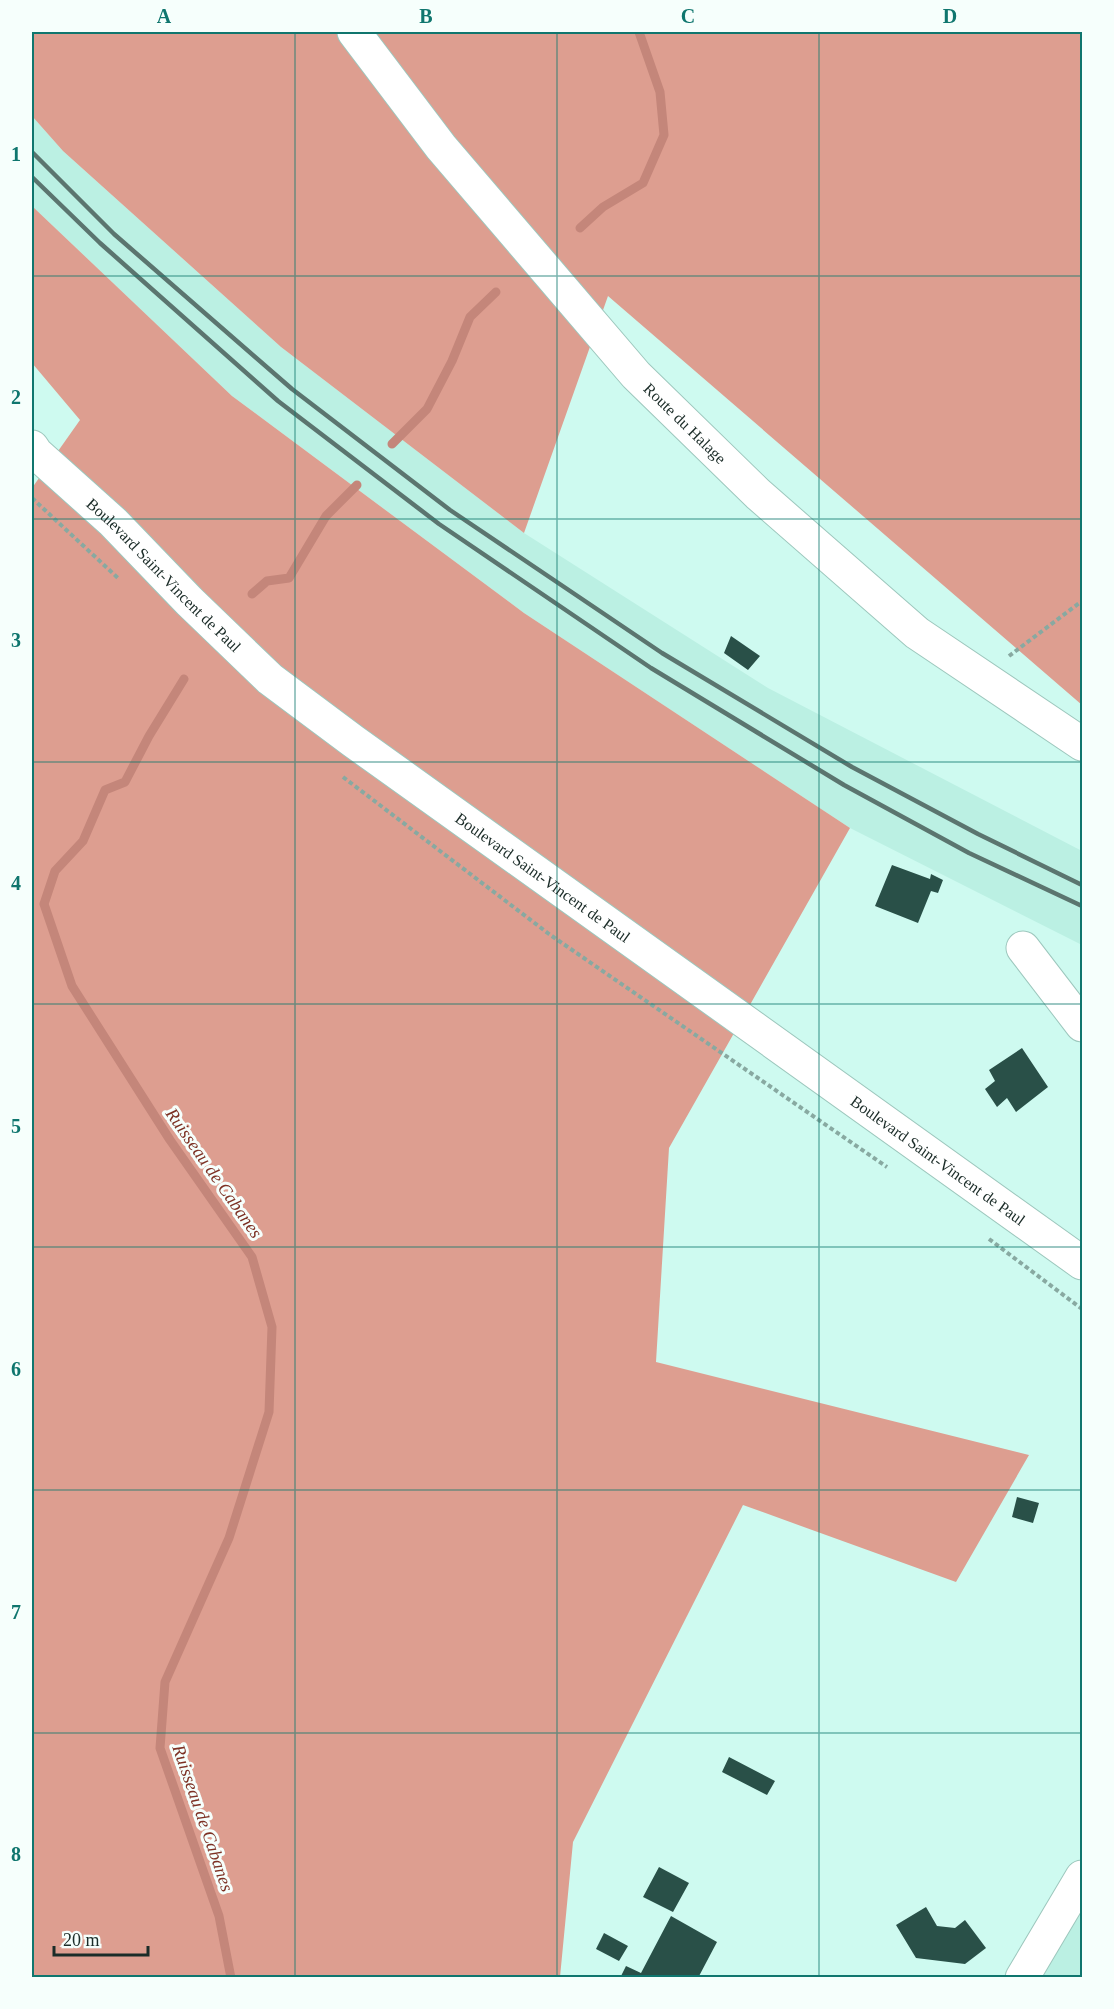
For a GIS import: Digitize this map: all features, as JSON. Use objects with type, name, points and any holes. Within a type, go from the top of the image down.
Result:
[{"type":"main road","name":"Route du Halage","points":[[354,32],[441,147],[636,375],[759,494],[916,633],[1083,744]]},
{"type":"main road","name":"Boulevard Saint-Vincent de Paul","points":[[33,451],[113,522],[189,601],[270,679],[1083,1263]]},
{"type":"main road","points":[[1023,948],[1083,1025]]},
{"type":"main road","points":[[1022,1977],[1083,1877]]},
{"type":"path","points":[[981,676],[1083,601]]},
{"type":"shaded area","points":[[32,32],[1082,32],[1082,705],[608,296],[524,533],[281,347],[63,151],[32,116]]},
{"type":"shaded area","points":[[32,116],[63,151],[281,347],[524,533],[768,688],[1082,851],[1082,945],[850,828],[524,613],[232,396],[32,206]]},
{"type":"shaded area","points":[[32,206],[232,396],[524,613],[850,828],[669,1148],[656,1362],[1029,1455],[956,1582],[743,1505],[573,1842],[560,1977],[32,1977],[32,488],[80,420],[32,363]]},
{"type":"shaded area","points":[[1082,1877],[1082,1977],[1022,1978]]},
{"type":"building","points":[[731,636],[760,656],[748,670],[724,653]]},
{"type":"building","points":[[892,865],[930,879],[931,874],[943,880],[938,893],[931,891],[918,923],[875,906]]},
{"type":"building","points":[[1022,1048],[1048,1087],[1016,1112],[1007,1098],[997,1107],[985,1089],[995,1081],[989,1070]]},
{"type":"building","points":[[1017,1497],[1039,1503],[1033,1523],[1012,1517]]},
{"type":"building","points":[[729,1757],[775,1781],[767,1795],[722,1772]]},
{"type":"building","points":[[659,1867],[689,1883],[673,1912],[643,1897]]},
{"type":"building","points":[[926,1907],[937,1926],[955,1928],[965,1920],[986,1948],[965,1964],[916,1958],[896,1925]]},
{"type":"building","points":[[671,1916],[717,1942],[698,1978],[620,1978],[626,1966],[641,1973]]},
{"type":"building","points":[[604,1933],[628,1946],[619,1961],[596,1949]]},
{"type":"waterway","name":"Ruisseau de Cabanes","points":[[580,228],[603,207],[643,183],[664,135],[660,92],[639,32]]},
{"type":"waterway","name":"Ruisseau de Cabanes","points":[[392,444],[427,409],[452,361],[470,317],[496,292]]},
{"type":"waterway","name":"Ruisseau de Cabanes","points":[[252,594],[267,581],[289,578],[326,516],[357,485]]},
{"type":"waterway","name":"Ruisseau de Cabanes","points":[[184,679],[149,736],[125,782],[105,790],[83,841],[55,871],[44,904],[72,986],[170,1140],[252,1257],[272,1327],[269,1412],[229,1538],[165,1682],[160,1748],[219,1916],[231,1978]]},
{"type":"railway","points":[[32,152],[114,234],[292,389],[450,510],[662,653],[852,767],[978,834],[1082,885]]},
{"type":"railway","points":[[32,177],[100,243],[278,401],[439,524],[651,668],[844,785],[969,853],[1082,906]]}]
